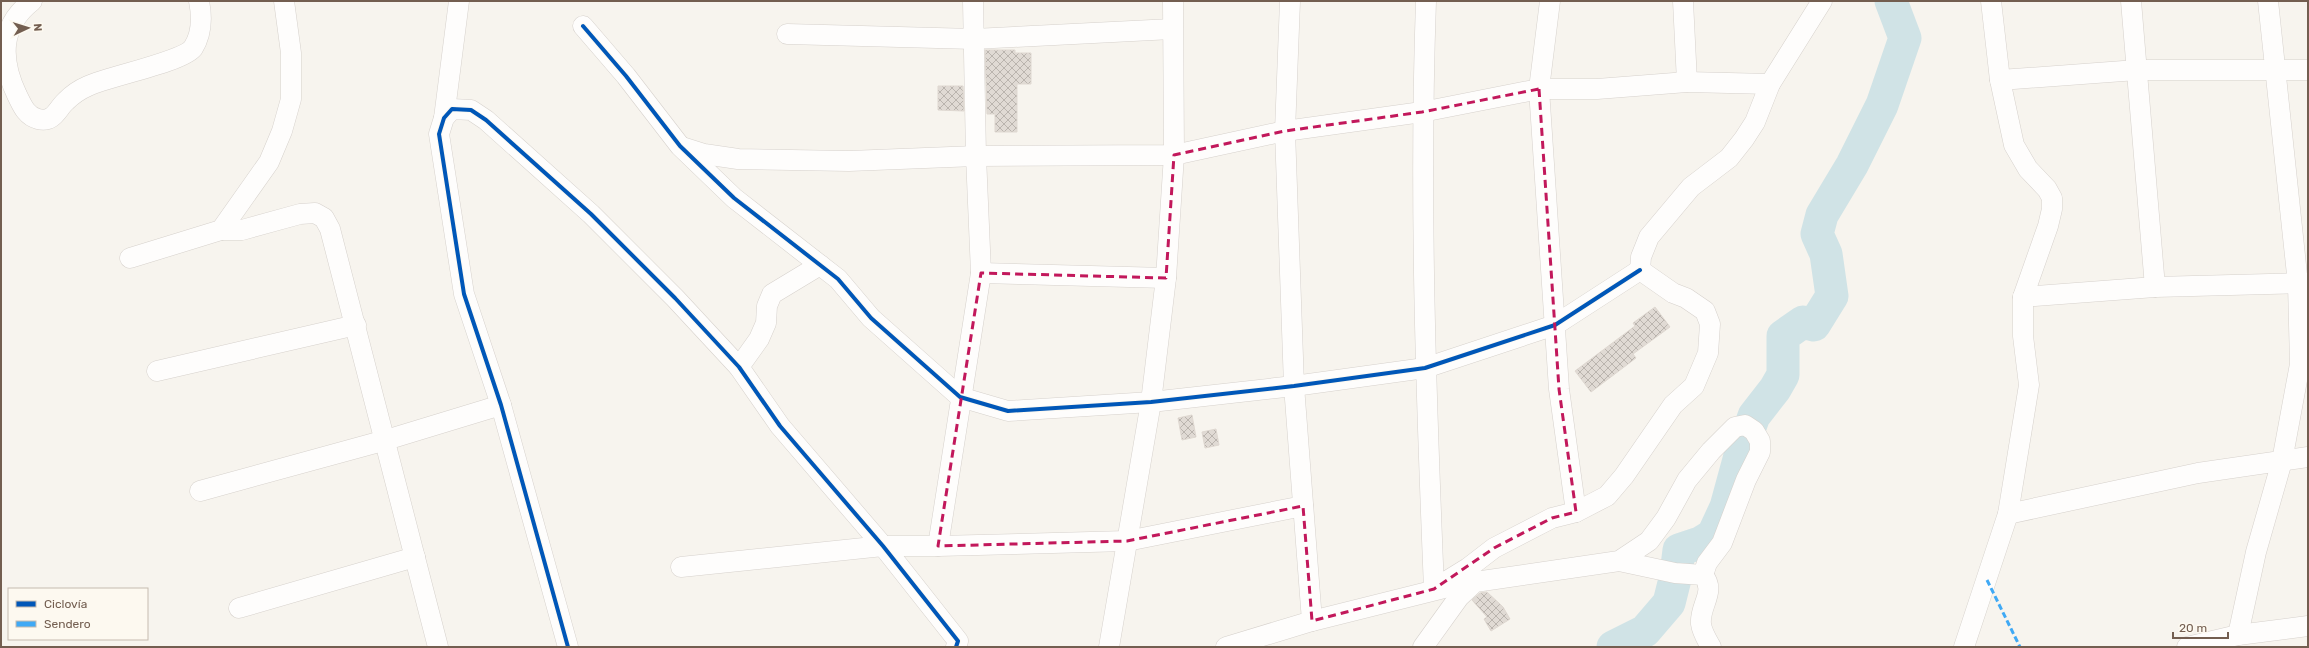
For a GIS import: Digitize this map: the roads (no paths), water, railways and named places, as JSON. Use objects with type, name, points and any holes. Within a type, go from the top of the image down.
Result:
[{"type":"street","points":[[31,1],[16,13],[7,26],[4,32],[1,56],[6,78],[26,112],[37,119],[45,120],[52,117],[66,100],[88,86],[172,60],[192,48],[200,26],[199,1]]},
{"type":"street","points":[[221,230],[269,162],[282,131],[291,99],[291,53],[284,1]]},
{"type":"street","points":[[459,1],[444,118],[439,134],[464,294],[501,405],[568,647]]},
{"type":"street","points":[[938,546],[960,397],[981,273],[976,156],[974,1]]},
{"type":"street","points":[[1109,647],[1151,402],[1166,278],[1174,155],[1173,1]]},
{"type":"street","points":[[1290,1],[1285,131],[1294,386],[1312,621]]},
{"type":"street","points":[[1426,1],[1422,112],[1425,368],[1434,589]]},
{"type":"street","points":[[1550,1],[1539,89],[1559,389],[1576,512]]},
{"type":"street","points":[[1683,1],[1687,82]]},
{"type":"street","points":[[1640,270],[1641,257],[1649,237],[1691,188],[1729,158],[1744,139],[1755,122],[1770,84],[1822,1]]},
{"type":"street","points":[[1964,647],[2008,514],[2029,385],[2023,336],[2023,297],[2048,226],[2052,198],[2047,189],[2028,169],[2014,145],[2000,80],[1990,1]]},
{"type":"street","points":[[2131,1],[2155,287]]},
{"type":"street","points":[[2238,635],[2256,552],[2282,460],[2300,364],[2303,283],[2268,1]]},
{"type":"street","points":[[583,26],[626,76],[680,146],[734,198],[791,240],[838,279],[871,318],[960,397],[1008,411],[1151,402],[1294,386],[1425,368],[1555,325],[1640,270]]},
{"type":"street","points":[[787,34],[974,39],[1172,30]]},
{"type":"street","points":[[2000,80],[2137,70],[2276,72],[2308,70]]},
{"type":"street","points":[[680,146],[704,154],[738,159],[849,161],[976,156],[1174,155],[1285,131],[1422,112],[1539,89],[1597,89],[1687,82],[1770,84]]},
{"type":"street","points":[[444,118],[452,109],[471,110],[486,120],[590,214],[675,298],[739,367],[780,426],[883,546],[961,645]]},
{"type":"street","points":[[130,258],[221,230],[242,230],[300,214],[315,213],[324,218],[330,229],[356,326],[438,647]]},
{"type":"street","points":[[739,367],[759,340],[766,323],[767,306],[772,294],[820,265]]},
{"type":"street","points":[[1434,589],[1468,568],[1494,548],[1552,518],[1576,512],[1607,496],[1624,476],[1673,405],[1694,386],[1708,352],[1710,324],[1705,311],[1686,298],[1673,293],[1640,270]]},
{"type":"street","points":[[981,273],[1166,278]]},
{"type":"street","points":[[2023,297],[2155,287],[2303,283]]},
{"type":"street","points":[[158,371],[356,326]]},
{"type":"street","points":[[200,491],[386,440],[501,405]]},
{"type":"street","points":[[1619,561],[1649,541],[1666,518],[1687,480],[1711,451],[1735,427],[1750,428],[1760,440],[1760,452],[1746,480],[1734,517],[1722,543],[1707,564],[1703,575]]},
{"type":"street","points":[[2008,514],[2198,473],[2308,457]]},
{"type":"street","points":[[681,567],[883,546],[1127,541],[1303,506]]},
{"type":"street","points":[[239,608],[415,557]]},
{"type":"street","points":[[1226,647],[1312,621],[1434,589],[1619,561],[1675,573],[1703,575],[1708,580],[1710,590],[1701,615],[1701,624],[1711,647]]},
{"type":"street","points":[[1424,647],[1459,598],[1474,582]]},
{"type":"street","points":[[2187,647],[2238,635],[2308,626]]},
{"type":"waterway","points":[[1613,647],[1645,631],[1669,603],[1676,575],[1679,550],[1700,543],[1713,535],[1726,507],[1741,452],[1754,416],[1775,389],[1783,375],[1783,336],[1803,322],[1814,325],[1832,296],[1826,254],[1817,234],[1822,215],[1852,165],[1882,105],[1905,38],[1891,1]]}]
